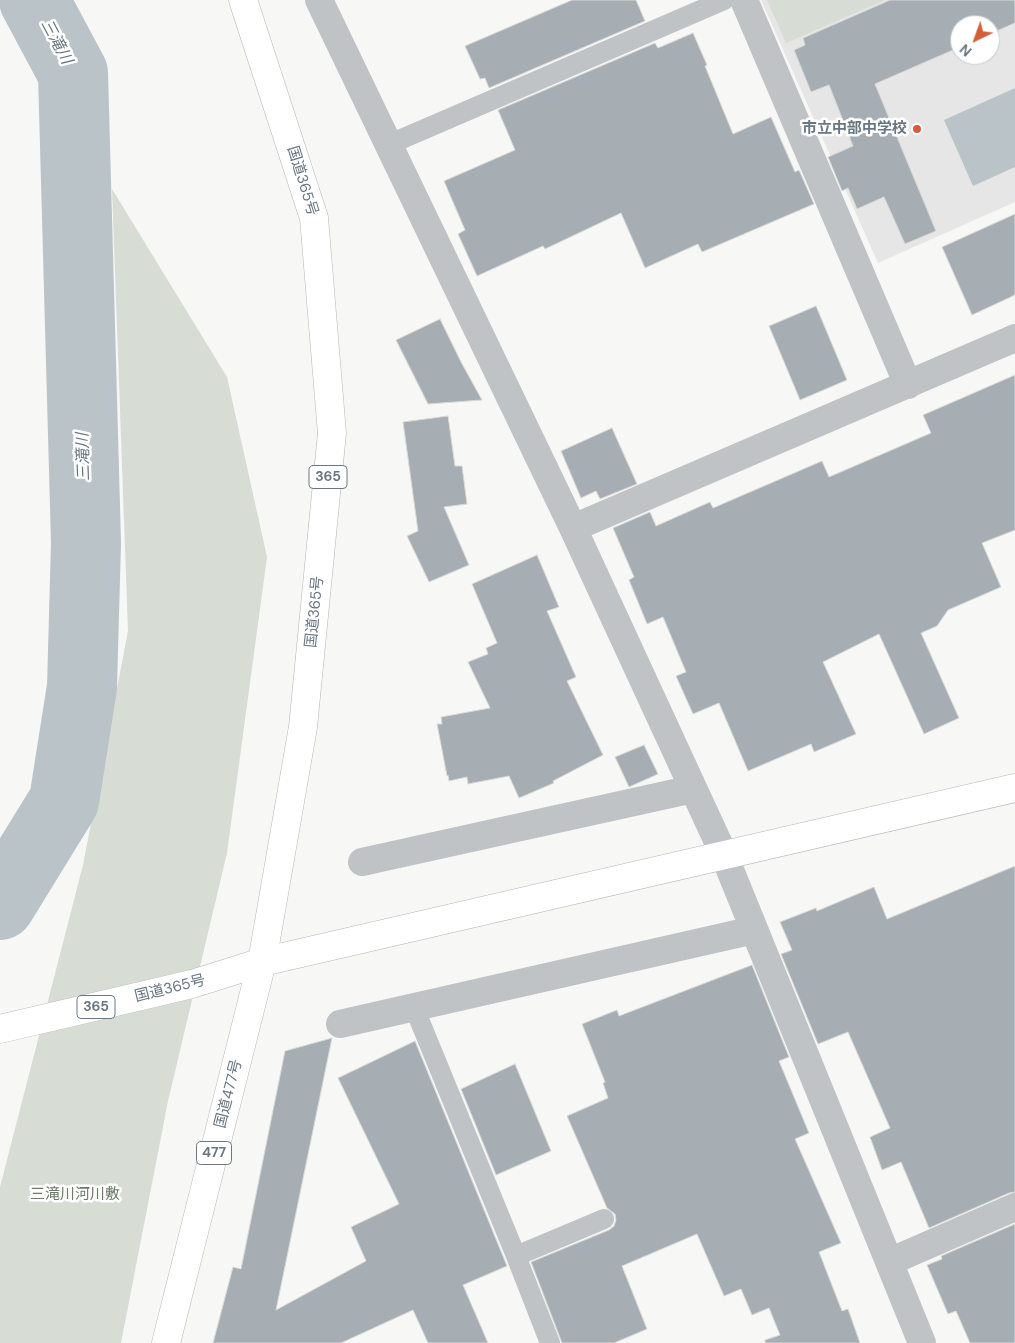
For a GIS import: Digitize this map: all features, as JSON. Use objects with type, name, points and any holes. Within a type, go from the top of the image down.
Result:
[{"type":"main road","name":"国道365号","points":[[0,1029],[192,984],[262,962],[303,727],[332,432],[314,218],[243,0]]},
{"type":"main road","points":[[262,962],[1015,788]]},
{"type":"main road","name":"国道477号","points":[[166,1343],[262,962]]},
{"type":"street","points":[[319,0],[390,144],[573,528],[724,855],[889,1262],[914,1341]]},
{"type":"street","points":[[744,0],[908,385]]},
{"type":"street","points":[[573,528],[1015,338]]},
{"type":"street","points":[[362,862],[693,789]]},
{"type":"street","points":[[340,1024],[754,930]]},
{"type":"street","points":[[889,1262],[1015,1207]]},
{"type":"lane","points":[[390,144],[724,0]]},
{"type":"lane","points":[[414,1007],[550,1343]]},
{"type":"lane","points":[[516,1256],[604,1219]]},
{"type":"shaded area","name":"市立中部中学校","points":[[761,0],[1015,0],[1015,202],[878,263]]},
{"type":"shaded area","points":[[1015,88],[1015,167],[973,186],[944,120]]},
{"type":"green space","points":[[767,0],[885,0],[786,43]]},
{"type":"green space","name":"三滝川河川敷","points":[[112,189],[227,377],[267,557],[227,853],[168,1101],[121,1343],[0,1343],[0,1187],[83,865],[128,631]]},
{"type":"building","points":[[572,0],[636,0],[645,21],[489,88],[485,78],[480,79],[465,46]]},
{"type":"building","points":[[890,0],[1015,0],[1015,23],[1000,30],[1000,15],[950,15],[950,51],[875,84],[936,231],[905,244],[884,197],[857,209],[848,188],[842,191],[828,157],[853,146],[829,85],[811,92],[794,50],[805,45],[803,38]]},
{"type":"building","points":[[693,33],[733,134],[771,117],[795,172],[799,170],[814,204],[702,252],[698,244],[645,268],[621,213],[545,249],[543,246],[477,276],[458,234],[465,230],[444,181],[515,150],[498,110],[655,43],[658,48]]},
{"type":"building","points":[[1015,214],[1015,295],[972,315],[942,247]]},
{"type":"building","points":[[816,306],[847,380],[800,400],[769,326]]},
{"type":"building","points":[[440,319],[482,400],[428,404],[396,340]]},
{"type":"building","points":[[1015,375],[1015,530],[982,543],[1001,587],[948,610],[937,626],[921,633],[959,718],[924,734],[879,634],[823,662],[856,734],[814,752],[811,744],[748,771],[719,703],[693,714],[676,676],[686,672],[663,617],[647,624],[629,580],[634,577],[613,528],[650,512],[656,526],[710,502],[713,508],[822,461],[829,477],[931,433],[923,415]]},
{"type":"building","points":[[448,416],[455,466],[462,466],[467,504],[444,507],[469,565],[429,582],[407,536],[418,531],[403,422]]},
{"type":"building","points":[[612,428],[637,484],[600,499],[596,491],[581,498],[561,451]]},
{"type":"building","points":[[537,555],[559,607],[547,611],[576,677],[567,681],[603,755],[553,781],[554,783],[519,798],[509,776],[468,784],[467,777],[449,781],[437,724],[442,724],[441,717],[490,708],[468,662],[488,654],[486,648],[497,643],[472,584]]},
{"type":"building","points":[[644,745],[658,774],[629,787],[615,757]]},
{"type":"building","points":[[1015,866],[1015,1192],[929,1228],[901,1162],[882,1170],[870,1137],[890,1128],[848,1032],[818,1044],[781,954],[792,950],[780,922],[816,908],[817,911],[874,887],[887,919]]},
{"type":"building","points":[[752,965],[789,1057],[779,1061],[809,1133],[795,1139],[841,1243],[819,1252],[842,1311],[848,1309],[860,1343],[765,1343],[765,1340],[780,1335],[769,1308],[752,1315],[741,1289],[724,1296],[697,1234],[622,1266],[647,1329],[614,1343],[562,1343],[531,1262],[609,1230],[614,1226],[616,1220],[615,1214],[607,1208],[567,1116],[608,1098],[603,1083],[605,1082],[582,1024],[617,1010],[619,1016]]},
{"type":"building","points":[[332,1038],[276,1310],[366,1261],[351,1227],[399,1204],[338,1078],[415,1041],[507,1266],[463,1285],[488,1343],[428,1343],[413,1310],[341,1343],[213,1343],[233,1267],[241,1269],[285,1051]]},
{"type":"building","points":[[515,1064],[551,1151],[496,1175],[461,1089]]},
{"type":"building","points":[[1015,1224],[1015,1343],[970,1343],[956,1311],[948,1314],[927,1265],[942,1259],[941,1256]]},
{"type":"waterway","name":"三滝川","points":[[0,905],[64,801],[82,687],[86,543],[73,73],[34,0]]},
{"type":"place","name":"市立中部中学校","points":[[917,129]]}]
